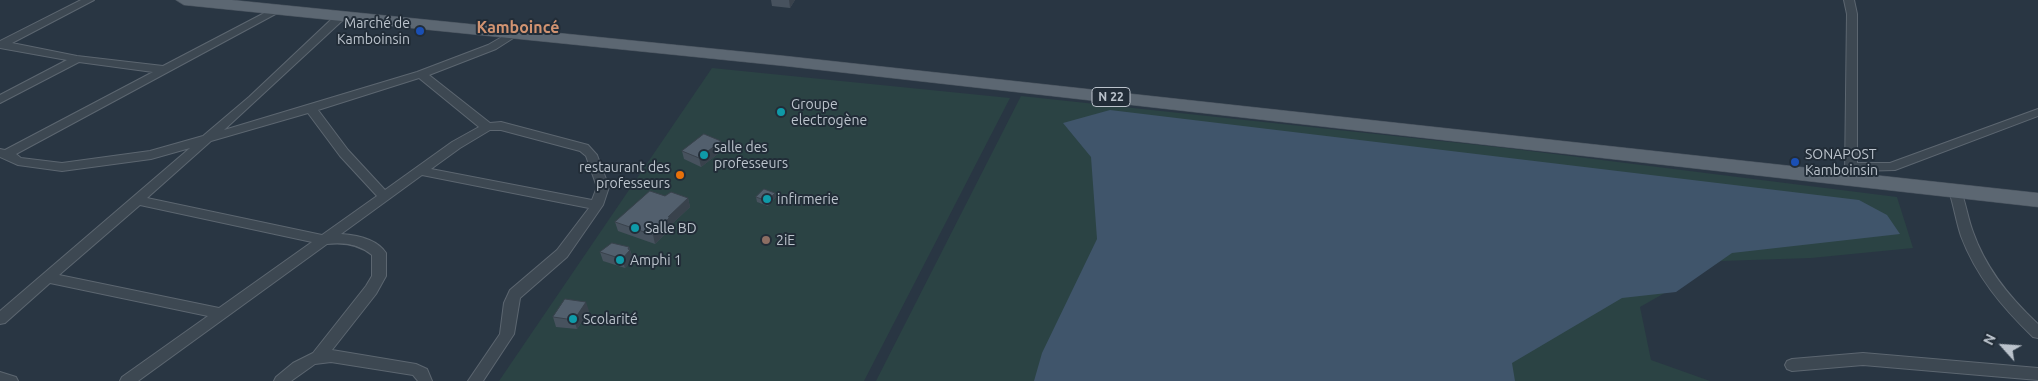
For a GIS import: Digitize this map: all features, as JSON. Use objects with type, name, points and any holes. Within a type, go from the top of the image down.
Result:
[{"type":"main road","name":"N 22","points":[[184,0],[1851,173],[1955,191],[2038,200]]},
{"type":"street","points":[[1,44],[90,0]]},
{"type":"street","points":[[1849,0],[1852,14],[1851,173],[1892,167],[2038,112]]},
{"type":"street","points":[[3,153],[276,11]]},
{"type":"street","points":[[0,319],[253,100],[340,17]]},
{"type":"street","points":[[3,153],[18,161],[62,167],[128,159],[207,139],[311,109],[421,74],[492,47],[514,34]]},
{"type":"street","points":[[1,44],[77,59],[165,70]]},
{"type":"street","points":[[0,100],[77,59]]},
{"type":"street","points":[[421,74],[487,127]]},
{"type":"street","points":[[311,109],[344,153],[385,198]]},
{"type":"street","points":[[127,381],[220,313],[385,198],[456,145],[487,127],[512,128],[584,148],[591,155],[603,187],[597,205],[555,262],[523,284],[513,296],[509,308],[512,320],[507,334],[475,381]]},
{"type":"street","points":[[421,171],[597,205]]},
{"type":"street","points":[[1955,191],[1967,234],[1990,281],[2000,295],[2038,333]]},
{"type":"street","points":[[138,200],[325,240],[338,238],[370,245],[379,253],[379,276],[371,290],[319,356]]},
{"type":"street","points":[[48,278],[220,313]]},
{"type":"street","points":[[281,381],[305,361],[319,356],[331,356],[416,370],[422,373],[425,381]]},
{"type":"street","points":[[1792,365],[1863,358],[2038,374]]},
{"type":"street","points":[[0,378],[11,381]]},
{"type":"green space","name":"2iE","points":[[712,68],[1010,98],[864,381],[499,381]]},
{"type":"green space","points":[[1021,96],[1506,148],[1897,197],[1913,248],[1811,258],[1721,261],[1640,307],[1651,360],[1710,381],[876,381]]},
{"type":"water","points":[[1110,110],[1859,200],[1887,215],[1900,234],[1732,253],[1676,292],[1622,298],[1512,363],[1515,381],[1034,381],[1042,353],[1097,239],[1091,157],[1063,123]]},
{"type":"building","points":[[704,134],[721,141],[699,158],[682,151]]},
{"type":"building","points":[[764,189],[775,193],[767,201],[756,197]]},
{"type":"building","points":[[650,191],[665,196],[671,192],[688,198],[653,235],[615,222]]},
{"type":"building","points":[[612,243],[629,247],[628,249],[630,250],[622,259],[600,252]]},
{"type":"building","points":[[565,299],[586,302],[574,320],[553,317]]},
{"type":"place","name":"Marché de Kamboinsin","points":[[420,31]]},
{"type":"place","name":"Groupe electrogène","points":[[781,112]]},
{"type":"place","name":"salle des professeurs","points":[[704,155]]},
{"type":"place","name":"SONAPOST Kamboinsin","points":[[1795,162]]},
{"type":"place","name":"restaurant des professeurs","points":[[680,175]]},
{"type":"place","name":"infirmerie","points":[[767,199]]},
{"type":"place","name":"Salle BD","points":[[635,228]]},
{"type":"place","name":"2iE","points":[[766,240]]},
{"type":"place","name":"Amphi 1","points":[[620,260]]},
{"type":"place","name":"Scolarité","points":[[573,319]]},
{"type":"district","name":"Kamboincé","points":[[518,28]]}]
